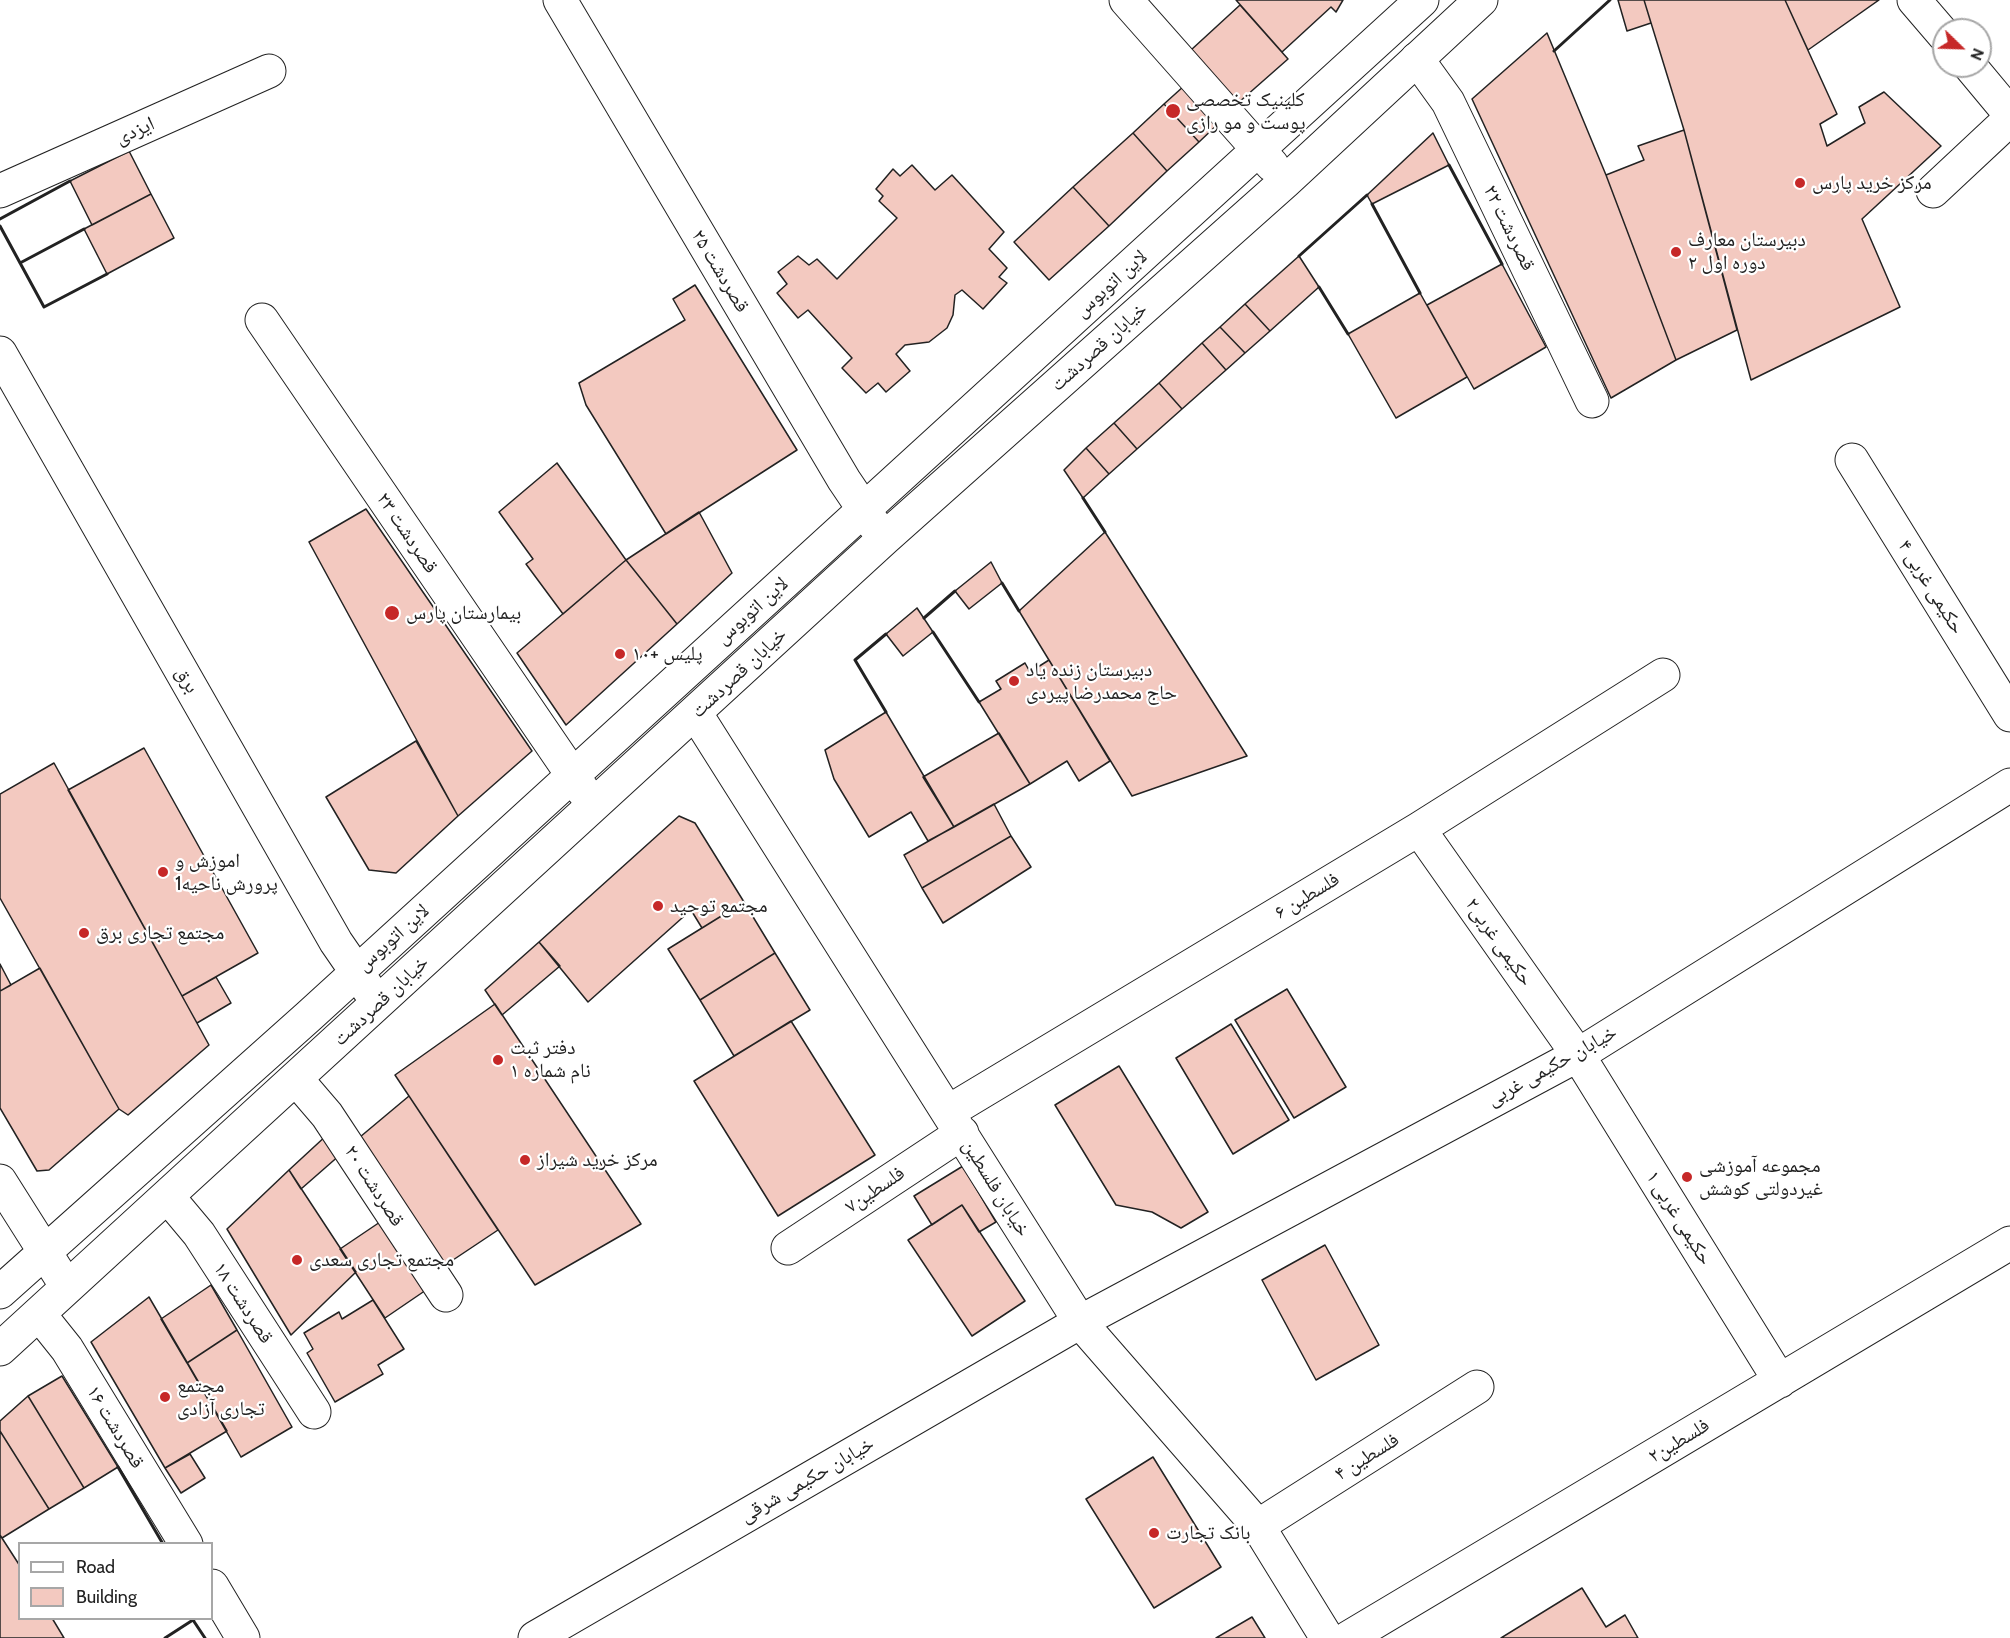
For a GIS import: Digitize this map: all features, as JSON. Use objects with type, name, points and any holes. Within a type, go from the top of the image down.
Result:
[{"type":"street","name":"قصردشت ۲۵","points":[[560,0],[862,510],[885,538]]},
{"type":"street","points":[[1126,0],[1286,181]]},
{"type":"street","name":"لاین اتوبوس","points":[[0,1292],[572,775],[1422,0]]},
{"type":"street","points":[[1914,0],[1932,21]]},
{"type":"street","name":"خیابان قصردشت","points":[[0,1349],[297,1080],[885,538],[1286,181],[1418,59],[1460,7]]},
{"type":"street","name":"قصردشت ۲۲","points":[[1418,59],[1448,102],[1592,402]]},
{"type":"street","name":"ایزدی","points":[[0,191],[269,71]]},
{"type":"street","points":[[1980,78],[2010,114]]},
{"type":"street","points":[[1933,191],[2010,119]]},
{"type":"street","name":"قصردشت ۲۳","points":[[262,320],[594,805]]},
{"type":"street","name":"برق","points":[[0,353],[355,972],[379,1003]]},
{"type":"street","name":"حکیمی غربی ۴","points":[[1852,460],[2010,715]]},
{"type":"street","name":"فلسطین ۶","points":[[955,1122],[1663,675]]},
{"type":"street","name":"خیابان فلسطین","points":[[696,714],[1080,1322],[1258,1526],[1327,1638]]},
{"type":"street","name":"خیابان حکیمی غربی","points":[[1080,1322],[1578,1055],[2010,785]]},
{"type":"street","name":"حکیمی غربی۲","points":[[1419,829],[1578,1055]]},
{"type":"street","name":"حکیمی غربی ۱","points":[[1578,1055],[1780,1381]]},
{"type":"street","name":"قصردشت ۲۰","points":[[297,1080],[327,1115],[446,1296]]},
{"type":"street","name":"۷فلسطین","points":[[788,1248],[955,1122]]},
{"type":"street","points":[[0,1181],[67,1287]]},
{"type":"street","name":"قصردشت ۱۸","points":[[168,1197],[199,1234],[314,1412]]},
{"type":"street","name":"فلسطین۲","points":[[1348,1638],[2010,1243]]},
{"type":"street","name":"قصردشت ۱۶","points":[[39,1314],[67,1349],[185,1542]]},
{"type":"street","name":"خیابان حکیمی شرقی","points":[[535,1638],[1080,1322]]},
{"type":"street","name":"۴ فلسطین","points":[[1258,1526],[1477,1387]]},
{"type":"street","points":[[213,1588],[243,1638]]},
{"type":"building","points":[[1236,0],[1343,0],[1336,12],[1331,7],[1282,52]]},
{"type":"building","points":[[1618,0],[1644,0],[1651,23],[1627,31]]},
{"type":"building","name":"مرکز خرید پارس","points":[[1644,0],[1785,0],[1837,114],[1820,124],[1827,146],[1865,123],[1859,107],[1884,92],[1941,146],[1862,219],[1900,307],[1751,380],[1684,130]]},
{"type":"building","points":[[1785,0],[1879,0],[1808,50]]},
{"type":"building","points":[[1240,5],[1288,59],[1238,103],[1191,50]]},
{"type":"building","points":[[1547,33],[1606,175],[1676,360],[1611,398],[1472,99]]},
{"type":"building","points":[[1184,86],[1218,124],[1199,142],[1164,104]]},
{"type":"building","points":[[1164,104],[1199,142],[1167,171],[1133,133]]},
{"type":"building","points":[[1684,130],[1737,330],[1676,360],[1606,175],[1644,160],[1638,146]]},
{"type":"building","points":[[1133,133],[1167,171],[1109,226],[1073,187]]},
{"type":"building","points":[[1433,133],[1449,165],[1372,204],[1367,195]]},
{"type":"building","points":[[129,151],[151,194],[92,225],[70,181]]},
{"type":"building","points":[[912,165],[935,190],[952,175],[1004,232],[989,249],[1007,268],[999,277],[1007,283],[983,309],[962,290],[955,295],[953,315],[947,328],[929,342],[905,345],[896,354],[910,371],[886,392],[878,383],[866,393],[842,368],[852,358],[808,310],[798,318],[777,293],[787,284],[778,272],[798,256],[809,265],[817,259],[837,279],[897,218],[879,201],[883,196],[876,189],[893,169],[900,176]]},
{"type":"building","points":[[1073,187],[1109,226],[1049,280],[1014,242]]},
{"type":"building","points":[[151,194],[174,238],[107,274],[84,229]]},
{"type":"building","points":[[1299,256],[1319,287],[1270,331],[1245,304]]},
{"type":"building","points":[[1502,264],[1546,347],[1474,389],[1427,305]]},
{"type":"building","points":[[695,285],[797,450],[666,534],[586,405],[579,383],[685,320],[673,299]]},
{"type":"building","points":[[1420,293],[1467,377],[1396,418],[1348,334]]},
{"type":"building","points":[[1245,304],[1270,331],[1245,353],[1220,327]]},
{"type":"building","points":[[1220,327],[1245,353],[1226,370],[1202,343]]},
{"type":"building","points":[[1202,343],[1226,370],[1182,409],[1159,383]]},
{"type":"building","points":[[1159,383],[1182,409],[1137,449],[1114,423]]},
{"type":"building","points":[[1114,423],[1137,449],[1109,474],[1086,448]]},
{"type":"building","points":[[1086,448],[1109,474],[1083,498],[1064,470]]},
{"type":"building","points":[[557,463],[626,560],[563,614],[526,564],[533,559],[499,512]]},
{"type":"building","name":"بیمارستان پارس","points":[[366,509],[532,751],[458,816],[309,542]]},
{"type":"building","points":[[699,512],[732,573],[677,624],[626,560]]},
{"type":"building","points":[[1105,532],[1247,756],[1132,796],[1019,611]]},
{"type":"building","points":[[626,560],[677,624],[566,725],[517,653]]},
{"type":"building","points":[[991,562],[1002,583],[969,609],[955,591]]},
{"type":"building","points":[[917,608],[933,632],[903,656],[886,634]]},
{"type":"building","points":[[1049,660],[1110,761],[1079,781],[1067,761],[1030,784],[979,702],[1001,689],[996,681],[1025,663],[1030,672]]},
{"type":"building","points":[[886,712],[954,827],[928,841],[911,812],[869,837],[834,779],[825,750]]},
{"type":"building","points":[[999,733],[1030,784],[954,827],[923,777]]},
{"type":"building","points":[[416,741],[458,816],[396,873],[369,870],[326,797]]},
{"type":"building","name":"اموزش و پرورش ناحیه1","points":[[144,748],[258,953],[182,996],[68,790]]},
{"type":"building","name":"مجتمع تجاری برق","points":[[54,763],[209,1045],[128,1115],[119,1109],[0,898],[0,794]]},
{"type":"building","points":[[994,804],[1011,836],[922,888],[904,855]]},
{"type":"building","name":"مجتمع توحید","points":[[679,816],[695,823],[744,902],[702,928],[691,910],[588,1002],[539,942]]},
{"type":"building","points":[[1011,836],[1031,867],[943,923],[922,888]]},
{"type":"building","points":[[744,902],[775,953],[700,1000],[668,949]]},
{"type":"building","points":[[539,942],[560,966],[502,1015],[485,990]]},
{"type":"building","points":[[775,953],[810,1010],[734,1056],[700,1000]]},
{"type":"building","points":[[0,964],[11,985],[0,991]]},
{"type":"building","points":[[40,968],[119,1109],[49,1170],[37,1171],[0,1108],[0,991]]},
{"type":"building","points":[[216,977],[231,1003],[197,1023],[182,996]]},
{"type":"building","points":[[1287,989],[1346,1087],[1294,1118],[1235,1020]]},
{"type":"building","name":"مرکز خرید شیراز","points":[[495,1004],[641,1224],[535,1285],[395,1075]]},
{"type":"building","points":[[791,1021],[875,1155],[778,1216],[694,1081]]},
{"type":"building","points":[[1231,1024],[1289,1120],[1233,1154],[1176,1058]]},
{"type":"building","points":[[1119,1066],[1208,1212],[1181,1228],[1152,1212],[1116,1205],[1055,1105]]},
{"type":"building","points":[[409,1096],[498,1230],[444,1266],[360,1137]]},
{"type":"building","points":[[328,1134],[341,1154],[301,1189],[289,1170]]},
{"type":"building","points":[[963,1166],[996,1222],[979,1232],[962,1205],[932,1225],[914,1196]]},
{"type":"building","name":"مجتمع تجاری سعدی","points":[[289,1170],[356,1272],[291,1335],[227,1229]]},
{"type":"building","points":[[962,1205],[1025,1301],[972,1336],[908,1240]]},
{"type":"building","points":[[383,1220],[429,1288],[385,1318],[340,1249]]},
{"type":"building","points":[[1325,1245],[1379,1345],[1316,1380],[1262,1280]]},
{"type":"building","points":[[211,1285],[237,1330],[187,1363],[161,1319]]},
{"type":"building","name":"مجتمع تجاری آزادی","points":[[149,1297],[227,1431],[165,1468],[91,1342]]},
{"type":"building","points":[[373,1300],[404,1349],[378,1365],[383,1374],[335,1402],[307,1353],[313,1349],[304,1333],[339,1312],[342,1319]]},
{"type":"building","points":[[237,1330],[292,1427],[241,1457],[187,1363]]},
{"type":"building","points":[[62,1376],[118,1467],[84,1488],[28,1396]]},
{"type":"building","points":[[28,1396],[84,1488],[49,1509],[0,1431],[0,1421]]},
{"type":"building","points":[[0,1431],[49,1509],[2,1538],[0,1535]]},
{"type":"building","points":[[190,1454],[205,1478],[181,1493],[165,1468]]},
{"type":"building","name":"بانک تجارت","points":[[1153,1457],[1221,1567],[1154,1608],[1086,1499]]},
{"type":"building","points":[[0,1535],[18,1563],[18,1620],[53,1620],[64,1638],[0,1638]]},
{"type":"building","points":[[1582,1588],[1606,1627],[1625,1615],[1638,1638],[1501,1638]]},
{"type":"building","points":[[1252,1617],[1265,1638],[1216,1638]]},
{"type":"wall","points":[[1554,51],[1610,0]]},
{"type":"wall","points":[[1449,165],[1502,264]]},
{"type":"wall","points":[[0,219],[70,181]]},
{"type":"wall","points":[[1299,256],[1367,195]]},
{"type":"wall","points":[[1372,204],[1420,293]]},
{"type":"wall","points":[[0,226],[44,307],[107,274]]},
{"type":"wall","points":[[20,263],[84,229]]},
{"type":"wall","points":[[1319,287],[1348,334]]},
{"type":"wall","points":[[1083,498],[1105,532]]},
{"type":"wall","points":[[1002,583],[1019,611]]},
{"type":"wall","points":[[924,618],[955,591]]},
{"type":"wall","points":[[933,632],[979,702]]},
{"type":"wall","points":[[886,634],[855,660],[886,712]]},
{"type":"wall","points":[[118,1467],[162,1542]]},
{"type":"wall","points":[[193,1620],[205,1638]]},
{"type":"wall","points":[[165,1638],[193,1620]]},
{"type":"place","name":"کلینیک تخصصی پوست و مو رازی","points":[[1173,111]]},
{"type":"place","name":"مرکز خرید پارس","points":[[1800,183]]},
{"type":"place","name":"دبیرستان معارف ۲ دوره اول","points":[[1676,252]]},
{"type":"place","name":"بیمارستان پارس","points":[[392,613]]},
{"type":"place","name":"پلیس +۱۰","points":[[620,654]]},
{"type":"place","name":"دبیرستان زنده یاد حاج محمدرضا پیردی","points":[[1014,681]]},
{"type":"place","name":"اموزش و پرورش ناحیه1","points":[[163,872]]},
{"type":"place","name":"مجتمع توحید","points":[[658,906]]},
{"type":"place","name":"مجتمع تجاری برق","points":[[84,933]]},
{"type":"place","name":"دفتر ثبت نام شماره ١","points":[[498,1060]]},
{"type":"place","name":"مرکز خرید شیراز","points":[[525,1160]]},
{"type":"place","name":"مجموعه آموزشی غیردولتی کوشش","points":[[1687,1177]]},
{"type":"place","name":"مجتمع تجاری سعدی","points":[[297,1260]]},
{"type":"place","name":"مجتمع تجاری آزادی","points":[[165,1397]]},
{"type":"place","name":"بانک تجارت","points":[[1154,1533]]}]
